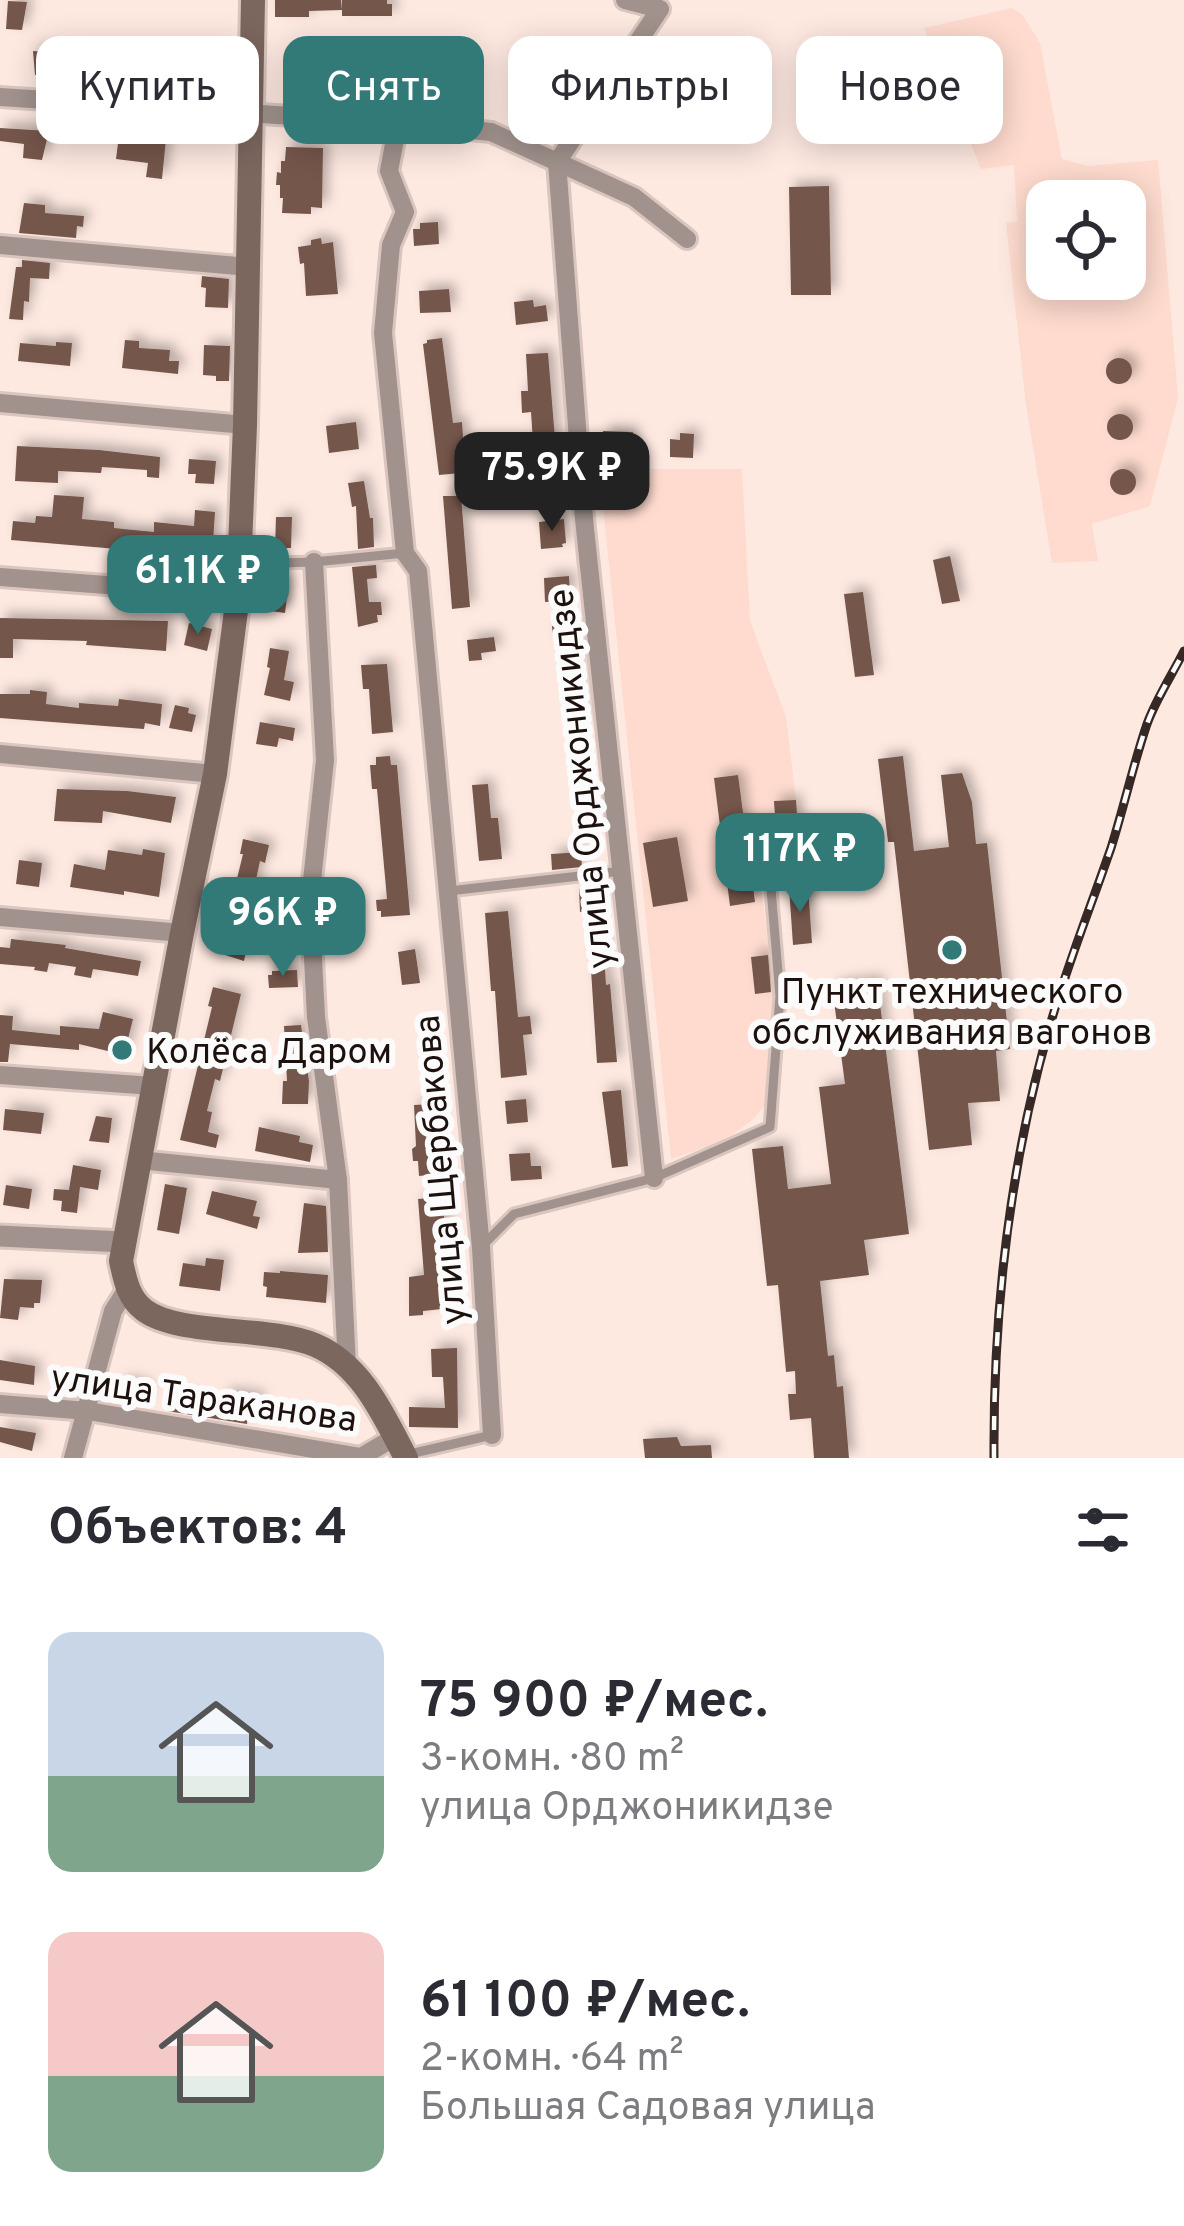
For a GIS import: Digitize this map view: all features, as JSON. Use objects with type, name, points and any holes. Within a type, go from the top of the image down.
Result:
[{"type":"main road","points":[[253,0],[253,36]]},
{"type":"main road","points":[[251,144],[238,595],[214,774],[121,1261],[127,1289],[143,1310],[172,1322],[287,1336],[318,1346],[347,1367],[375,1400],[402,1450]]},
{"type":"street","points":[[557,162],[668,4],[625,0]]},
{"type":"street","points":[[0,97],[36,99]]},
{"type":"street","points":[[484,131],[634,197],[687,239]]},
{"type":"street","name":"улица Щербакова","points":[[394,144],[389,171],[405,212],[391,244],[382,333],[405,553],[418,571],[481,1248],[492,1435]]},
{"type":"street","name":"улица Орджоникидзе","points":[[557,162],[584,519],[653,1178]]},
{"type":"street","points":[[0,245],[249,267]]},
{"type":"street","points":[[0,403],[245,425]]},
{"type":"street","points":[[314,562],[325,760],[310,898],[316,1017],[338,1180],[347,1367]]},
{"type":"street","points":[[0,577],[238,595]]},
{"type":"street","points":[[0,754],[214,774]]},
{"type":"street","points":[[0,916],[182,933]]},
{"type":"street","points":[[0,1075],[153,1086]]},
{"type":"street","points":[[140,1160],[338,1180]]},
{"type":"street","points":[[0,1236],[123,1242]]},
{"type":"street","points":[[73,1458],[113,1311],[127,1289]]},
{"type":"street","name":"улица Тараканова","points":[[0,1405],[88,1412],[361,1457],[402,1450]]},
{"type":"lane","points":[[239,564],[405,553]]},
{"type":"lane","points":[[448,891],[623,871]]},
{"type":"lane","points":[[481,1248],[514,1214],[653,1178],[770,1127],[780,996],[771,889],[779,877],[800,872]]},
{"type":"lane","points":[[402,1450],[492,1435]]},
{"type":"shaded area","points":[[1012,8],[1022,14],[1040,43],[1062,159],[1088,166],[1158,160],[1178,398],[1150,506],[1092,524],[1098,561],[1052,563],[1026,405],[1006,223],[1017,221],[1014,165],[981,169],[971,144],[1003,144],[1003,36],[927,36],[924,28]]},
{"type":"shaded area","points":[[599,469],[742,469],[750,621],[786,717],[796,800],[800,859],[778,861],[761,883],[774,992],[768,1103],[732,1135],[671,1159]]},
{"type":"building","points":[[275,0],[341,0],[342,10],[275,17]]},
{"type":"building","points":[[342,0],[387,0],[392,16],[342,16]]},
{"type":"building","points":[[8,1],[27,2],[22,30],[6,29]]},
{"type":"building","points":[[0,128],[36,130],[36,144],[46,144],[42,160],[23,158],[24,144],[0,141]]},
{"type":"building","points":[[118,144],[166,144],[162,179],[146,177],[148,163],[116,159]]},
{"type":"building","points":[[286,147],[323,148],[322,208],[311,207],[311,214],[282,213],[283,198],[276,185]]},
{"type":"building","points":[[829,186],[831,295],[791,295],[789,187]]},
{"type":"building","points":[[24,203],[45,205],[45,213],[84,216],[83,227],[77,226],[76,238],[19,233]]},
{"type":"building","points":[[438,222],[439,244],[414,246],[413,229],[420,229],[420,223]]},
{"type":"building","points":[[321,238],[322,244],[333,242],[338,294],[306,296],[298,247]]},
{"type":"building","points":[[22,260],[50,263],[49,279],[30,278],[23,320],[9,319],[16,267],[22,267]]},
{"type":"building","points":[[202,276],[229,279],[228,308],[205,307]]},
{"type":"building","points":[[449,289],[451,312],[420,313],[419,291]]},
{"type":"building","points":[[533,300],[534,307],[546,305],[548,321],[516,325],[514,302]]},
{"type":"building","points":[[442,338],[453,423],[462,422],[465,466],[461,473],[439,475],[423,344]]},
{"type":"building","points":[[125,340],[139,341],[139,348],[170,350],[169,361],[179,361],[178,374],[122,368]]},
{"type":"building","points":[[56,342],[72,343],[70,366],[18,361],[20,343],[56,346]]},
{"type":"building","points":[[204,345],[230,346],[229,381],[203,375]]},
{"type":"building","points":[[548,353],[556,451],[541,451],[541,460],[527,460],[526,442],[533,442],[531,412],[522,413],[521,391],[528,391],[526,354]]},
{"type":"building","points":[[1119,358],[1132,371],[1119,384],[1106,371]]},
{"type":"building","points":[[1120,414],[1133,427],[1120,440],[1107,427]]},
{"type":"building","points":[[356,422],[359,449],[329,453],[326,426]]},
{"type":"building","points":[[603,431],[633,432],[632,457],[602,455]]},
{"type":"building","points":[[680,433],[694,434],[693,458],[670,457],[670,439],[680,440]]},
{"type":"building","points":[[17,446],[160,457],[159,478],[147,477],[147,470],[102,467],[101,473],[58,471],[58,483],[15,481]]},
{"type":"building","points":[[189,459],[216,461],[214,484],[195,483],[196,474],[188,474]]},
{"type":"building","points":[[1123,469],[1136,482],[1123,495],[1110,482]]},
{"type":"building","points":[[364,481],[374,547],[358,549],[356,506],[352,507],[348,483]]},
{"type":"building","points":[[54,495],[84,497],[82,519],[114,522],[114,528],[154,532],[154,522],[194,526],[195,510],[215,512],[212,557],[11,540],[13,521],[35,523],[36,516],[52,517]]},
{"type":"building","points":[[443,496],[461,496],[470,607],[452,609]]},
{"type":"building","points":[[276,517],[292,517],[291,548],[275,548]]},
{"type":"building","points":[[564,519],[563,547],[541,549],[539,522]]},
{"type":"building","points":[[950,556],[960,601],[942,604],[933,560]]},
{"type":"building","points":[[376,565],[377,578],[367,579],[369,602],[381,602],[382,615],[377,615],[378,622],[358,627],[352,567]]},
{"type":"building","points":[[569,576],[570,595],[561,595],[562,601],[545,602],[544,578]]},
{"type":"building","points":[[273,579],[289,581],[285,613],[270,611]]},
{"type":"building","points":[[863,592],[874,675],[855,677],[844,594]]},
{"type":"building","points":[[0,618],[168,621],[166,651],[86,645],[87,641],[13,639],[13,658],[0,658]]},
{"type":"building","points":[[558,620],[573,624],[583,726],[568,727],[560,645],[554,646],[552,626],[559,626]]},
{"type":"building","points":[[189,623],[212,629],[207,651],[184,645]]},
{"type":"building","points":[[494,637],[496,651],[469,661],[467,640]]},
{"type":"building","points":[[270,648],[289,651],[284,680],[294,682],[290,701],[264,695]]},
{"type":"building","points":[[387,664],[393,732],[372,734],[369,689],[363,689],[361,665]]},
{"type":"building","points":[[30,690],[47,692],[46,704],[79,708],[79,703],[118,706],[119,699],[162,704],[160,726],[145,723],[144,729],[0,718],[0,694],[30,694]]},
{"type":"building","points":[[175,705],[196,715],[192,732],[169,728]]},
{"type":"building","points":[[260,722],[295,728],[293,741],[279,738],[277,747],[256,744]]},
{"type":"building","points":[[390,756],[391,765],[397,765],[410,915],[381,917],[376,900],[387,899],[377,789],[372,789],[370,765],[376,765],[376,757]]},
{"type":"building","name":"Пункт технического обслуживания вагонов","points":[[903,756],[914,851],[949,847],[941,775],[962,773],[972,802],[976,844],[987,843],[1010,1049],[996,1051],[1000,1101],[968,1103],[972,1145],[929,1150],[894,842],[888,842],[878,759]]},
{"type":"building","points":[[738,775],[755,902],[730,906],[714,778]]},
{"type":"building","points":[[488,784],[502,859],[479,861],[472,785]]},
{"type":"building","points":[[57,789],[176,797],[171,823],[103,811],[102,823],[54,821]]},
{"type":"building","points":[[796,800],[800,859],[778,861],[774,801]]},
{"type":"building","points":[[677,837],[688,901],[653,907],[643,843]]},
{"type":"building","points":[[243,839],[269,845],[254,889],[259,890],[255,907],[261,908],[257,925],[252,923],[244,961],[219,953]]},
{"type":"building","points":[[143,849],[165,853],[159,897],[70,887],[74,864],[105,870],[108,850],[142,855]]},
{"type":"building","points":[[581,852],[582,867],[552,870],[551,854]]},
{"type":"building","points":[[19,860],[42,863],[39,887],[16,884]]},
{"type":"building","points":[[808,886],[812,943],[793,945],[789,887]]},
{"type":"building","points":[[600,888],[602,911],[580,912],[579,889]]},
{"type":"building","points":[[508,911],[518,1017],[530,1016],[532,1034],[523,1035],[527,1075],[501,1078],[485,913]]},
{"type":"building","points":[[603,938],[617,1062],[597,1063],[589,939]]},
{"type":"building","points":[[11,939],[141,961],[138,976],[93,969],[91,978],[74,975],[76,967],[49,963],[47,972],[0,964],[0,947],[10,948]]},
{"type":"building","points":[[415,949],[420,983],[402,985],[398,952]]},
{"type":"building","points":[[768,955],[771,992],[755,994],[751,957]]},
{"type":"building","points":[[297,970],[298,987],[269,988],[272,971]]},
{"type":"building","points":[[877,980],[909,1234],[864,1240],[869,1275],[820,1281],[828,1356],[834,1355],[837,1387],[843,1386],[849,1458],[814,1458],[811,1418],[790,1420],[788,1394],[796,1394],[795,1371],[786,1372],[778,1285],[767,1286],[752,1149],[783,1146],[788,1189],[831,1184],[819,1087],[845,1084],[832,986]]},
{"type":"building","points":[[213,987],[241,994],[220,1081],[215,1079],[207,1111],[212,1112],[208,1132],[219,1135],[216,1148],[180,1140]]},
{"type":"building","points":[[103,1012],[133,1019],[124,1055],[79,1044],[79,1050],[10,1044],[8,1062],[0,1062],[0,1015],[13,1016],[12,1030],[60,1035],[60,1026],[99,1029]]},
{"type":"building","points":[[301,1025],[308,1104],[282,1104],[283,1081],[287,1081],[284,1026]]},
{"type":"building","points":[[621,1090],[628,1166],[612,1168],[602,1092]]},
{"type":"building","points":[[526,1099],[528,1122],[507,1124],[505,1101]]},
{"type":"building","points":[[433,1104],[439,1174],[419,1176],[412,1149],[416,1146],[414,1105]]},
{"type":"building","points":[[5,1109],[44,1113],[41,1134],[3,1130]]},
{"type":"building","points":[[96,1116],[112,1118],[109,1143],[89,1141]]},
{"type":"building","points":[[259,1127],[300,1136],[299,1142],[313,1145],[310,1162],[255,1151]]},
{"type":"building","points":[[530,1153],[531,1166],[541,1166],[542,1179],[511,1181],[509,1154]]},
{"type":"building","points":[[73,1165],[101,1170],[98,1190],[80,1187],[77,1213],[61,1211],[62,1201],[53,1200],[54,1189],[69,1190]]},
{"type":"building","points":[[165,1184],[187,1188],[179,1234],[157,1230]]},
{"type":"building","points":[[6,1185],[32,1189],[29,1209],[3,1205]]},
{"type":"building","points":[[212,1191],[257,1201],[253,1216],[260,1217],[257,1229],[206,1214]]},
{"type":"building","points":[[442,1197],[448,1257],[437,1258],[442,1309],[409,1316],[409,1277],[424,1275],[418,1199]]},
{"type":"building","points":[[304,1203],[326,1206],[328,1252],[298,1253]]},
{"type":"building","points":[[206,1258],[224,1260],[220,1291],[179,1286],[183,1263],[205,1266]]},
{"type":"building","points":[[264,1272],[328,1275],[326,1303],[266,1297]]},
{"type":"building","points":[[4,1279],[42,1280],[40,1303],[34,1303],[34,1308],[20,1307],[18,1320],[0,1318]]},
{"type":"building","points":[[457,1348],[458,1428],[409,1427],[409,1407],[445,1408],[443,1377],[432,1377],[431,1349]]},
{"type":"building","points":[[0,1360],[35,1366],[34,1385],[0,1380]]},
{"type":"building","points":[[122,1381],[147,1387],[142,1406],[117,1402]]},
{"type":"building","points":[[224,1393],[259,1397],[257,1415],[248,1414],[247,1424],[167,1411],[170,1397],[222,1411]]},
{"type":"building","points":[[0,1427],[36,1433],[32,1451],[0,1442]]},
{"type":"building","points":[[677,1437],[681,1446],[711,1445],[712,1458],[645,1458],[643,1439]]},
{"type":"railway","points":[[994,1458],[1007,1238],[1037,1075],[1147,724],[1184,651]]},
{"type":"place","name":"Пункт технического обслуживания вагонов","points":[[952,950]]},
{"type":"place","name":"Колёса Даром","points":[[122,1050]]}]
